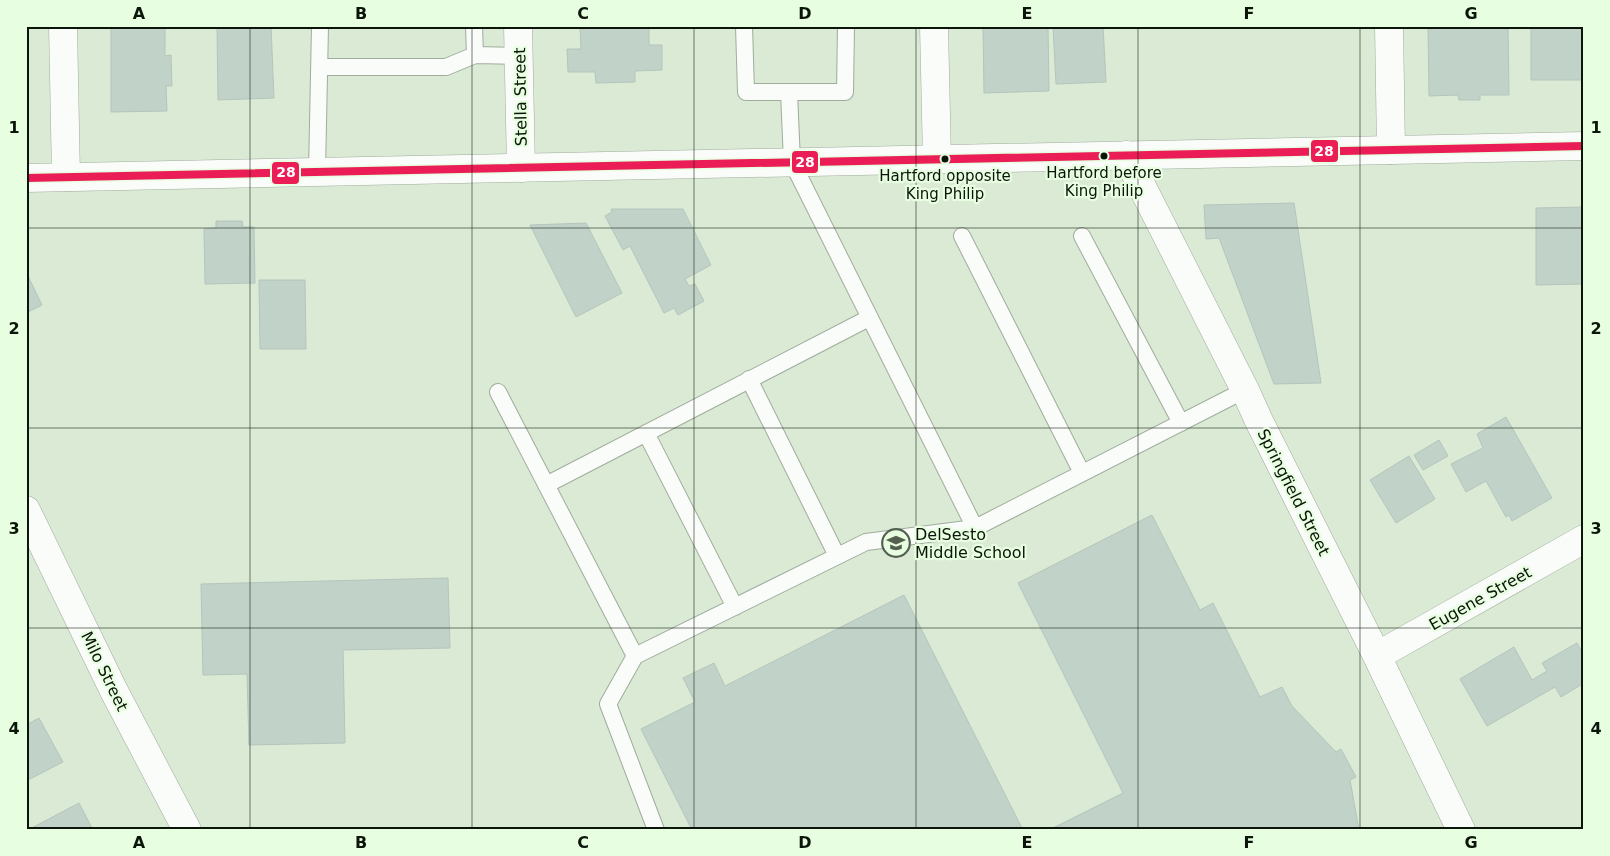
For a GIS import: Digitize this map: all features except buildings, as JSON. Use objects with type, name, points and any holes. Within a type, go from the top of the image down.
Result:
[{"type":"street","points":[[63,26],[66,177]]},
{"type":"street","name":"Stella Street","points":[[518,26],[521,168]]},
{"type":"street","points":[[934,26],[937,160]]},
{"type":"street","points":[[1389,26],[1391,150]]},
{"type":"street","points":[[26,178],[1584,146]]},
{"type":"street","name":"Springfield Street","points":[[1126,155],[1245,390],[1258,421],[1461,830]]},
{"type":"street","name":"Milo Street","points":[[26,510],[114,691],[187,830]]},
{"type":"street","name":"Eugene Street","points":[[1376,656],[1584,539]]},
{"type":"lane","points":[[317,172],[320,26]]},
{"type":"lane","points":[[474,26],[475,55]]},
{"type":"lane","points":[[744,26],[746,92],[845,92],[846,26]]},
{"type":"lane","points":[[320,67],[446,67],[475,55],[519,56]]},
{"type":"lane","points":[[789,92],[792,162],[975,528]]},
{"type":"lane","points":[[962,236],[1082,473]]},
{"type":"lane","points":[[1082,236],[1180,423]]},
{"type":"lane","points":[[546,485],[869,318]]},
{"type":"lane","points":[[749,379],[837,556]]},
{"type":"lane","points":[[656,830],[608,704],[635,656],[866,542],[975,528],[1245,390]]},
{"type":"lane","points":[[498,392],[635,656]]},
{"type":"lane","points":[[646,433],[735,607]]},
{"type":"transit line","name":"28","points":[[26,178],[1584,146]]},
{"type":"place","name":"Hartford before King Philip","points":[[1104,156]]},
{"type":"place","name":"Hartford opposite King Philip","points":[[945,159]]},
{"type":"place","name":"DelSesto Middle School","points":[[896,543]]}]
